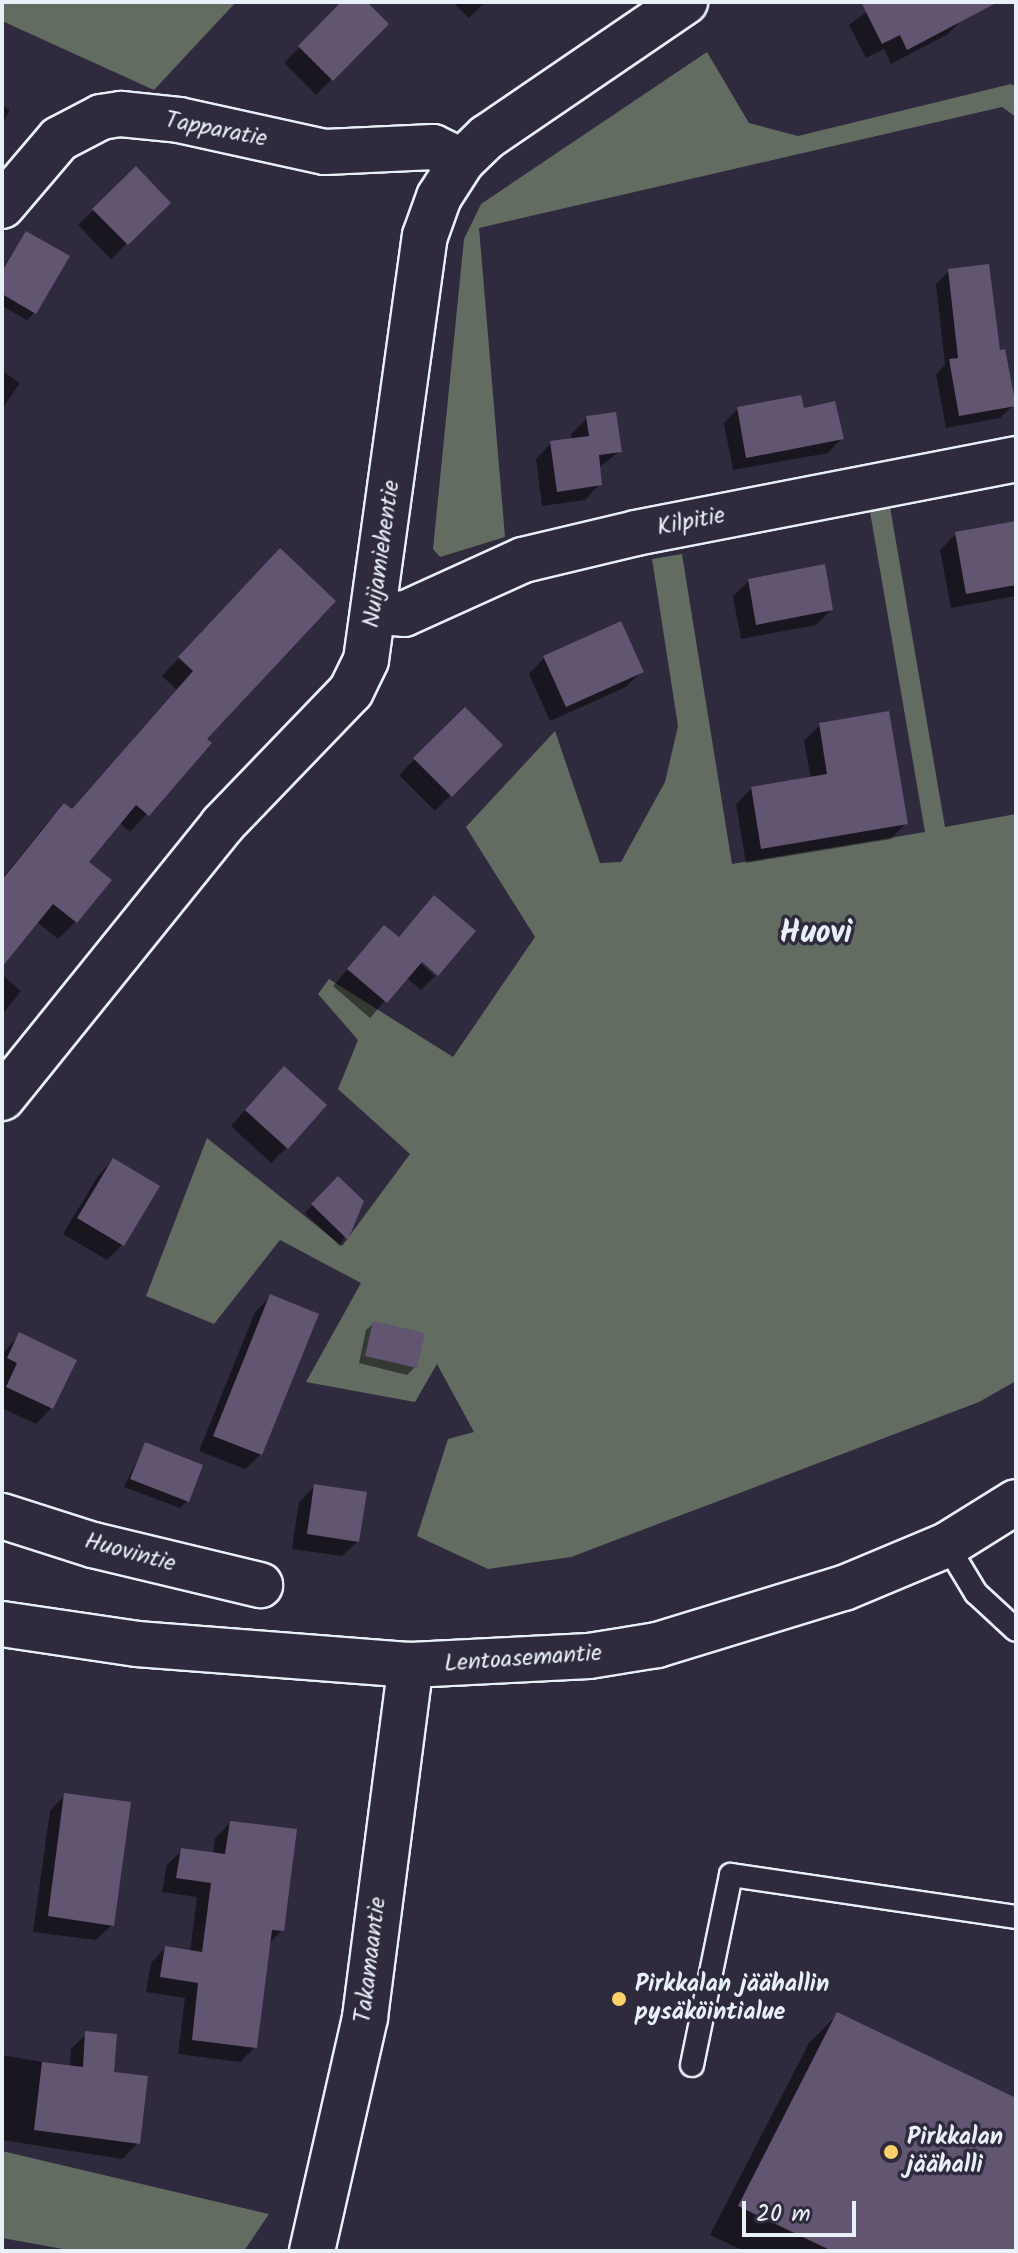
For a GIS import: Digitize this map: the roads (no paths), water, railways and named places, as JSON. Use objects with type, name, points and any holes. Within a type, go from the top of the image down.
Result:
[{"type":"street","name":"Nuijamiehentie","points":[[2,1098],[222,825],[351,691],[366,660],[377,612],[425,236],[439,197],[462,161],[487,137],[685,2]]},
{"type":"street","name":"Tapparatie","points":[[2,206],[59,139],[101,117],[121,114],[179,120],[325,152],[433,147],[462,161]]},
{"type":"street","name":"Kilpitie","points":[[377,612],[404,614],[523,560],[636,533],[1016,459]]},
{"type":"street","name":"Lentoasemantie","points":[[2,1624],[137,1644],[411,1665],[535,1662],[657,1645],[844,1588],[947,1545],[1016,1502]]},
{"type":"street","name":"Huovintie","points":[[2,1516],[93,1545],[260,1585]]},
{"type":"street","name":"Takamaantie","points":[[312,2251],[365,2017],[411,1665]]},
{"type":"lane","points":[[947,1545],[976,1593],[1016,1630]]},
{"type":"lane","points":[[692,2065],[731,1875],[1016,1917]]},
{"type":"place","name":"Pirkkalan jäähallin pysäköintialue","points":[[619,1999]]},
{"type":"place","name":"Pirkkalan jäähalli","points":[[891,2152]]},
{"type":"district","name":"Huovi","points":[[816,934]]}]
